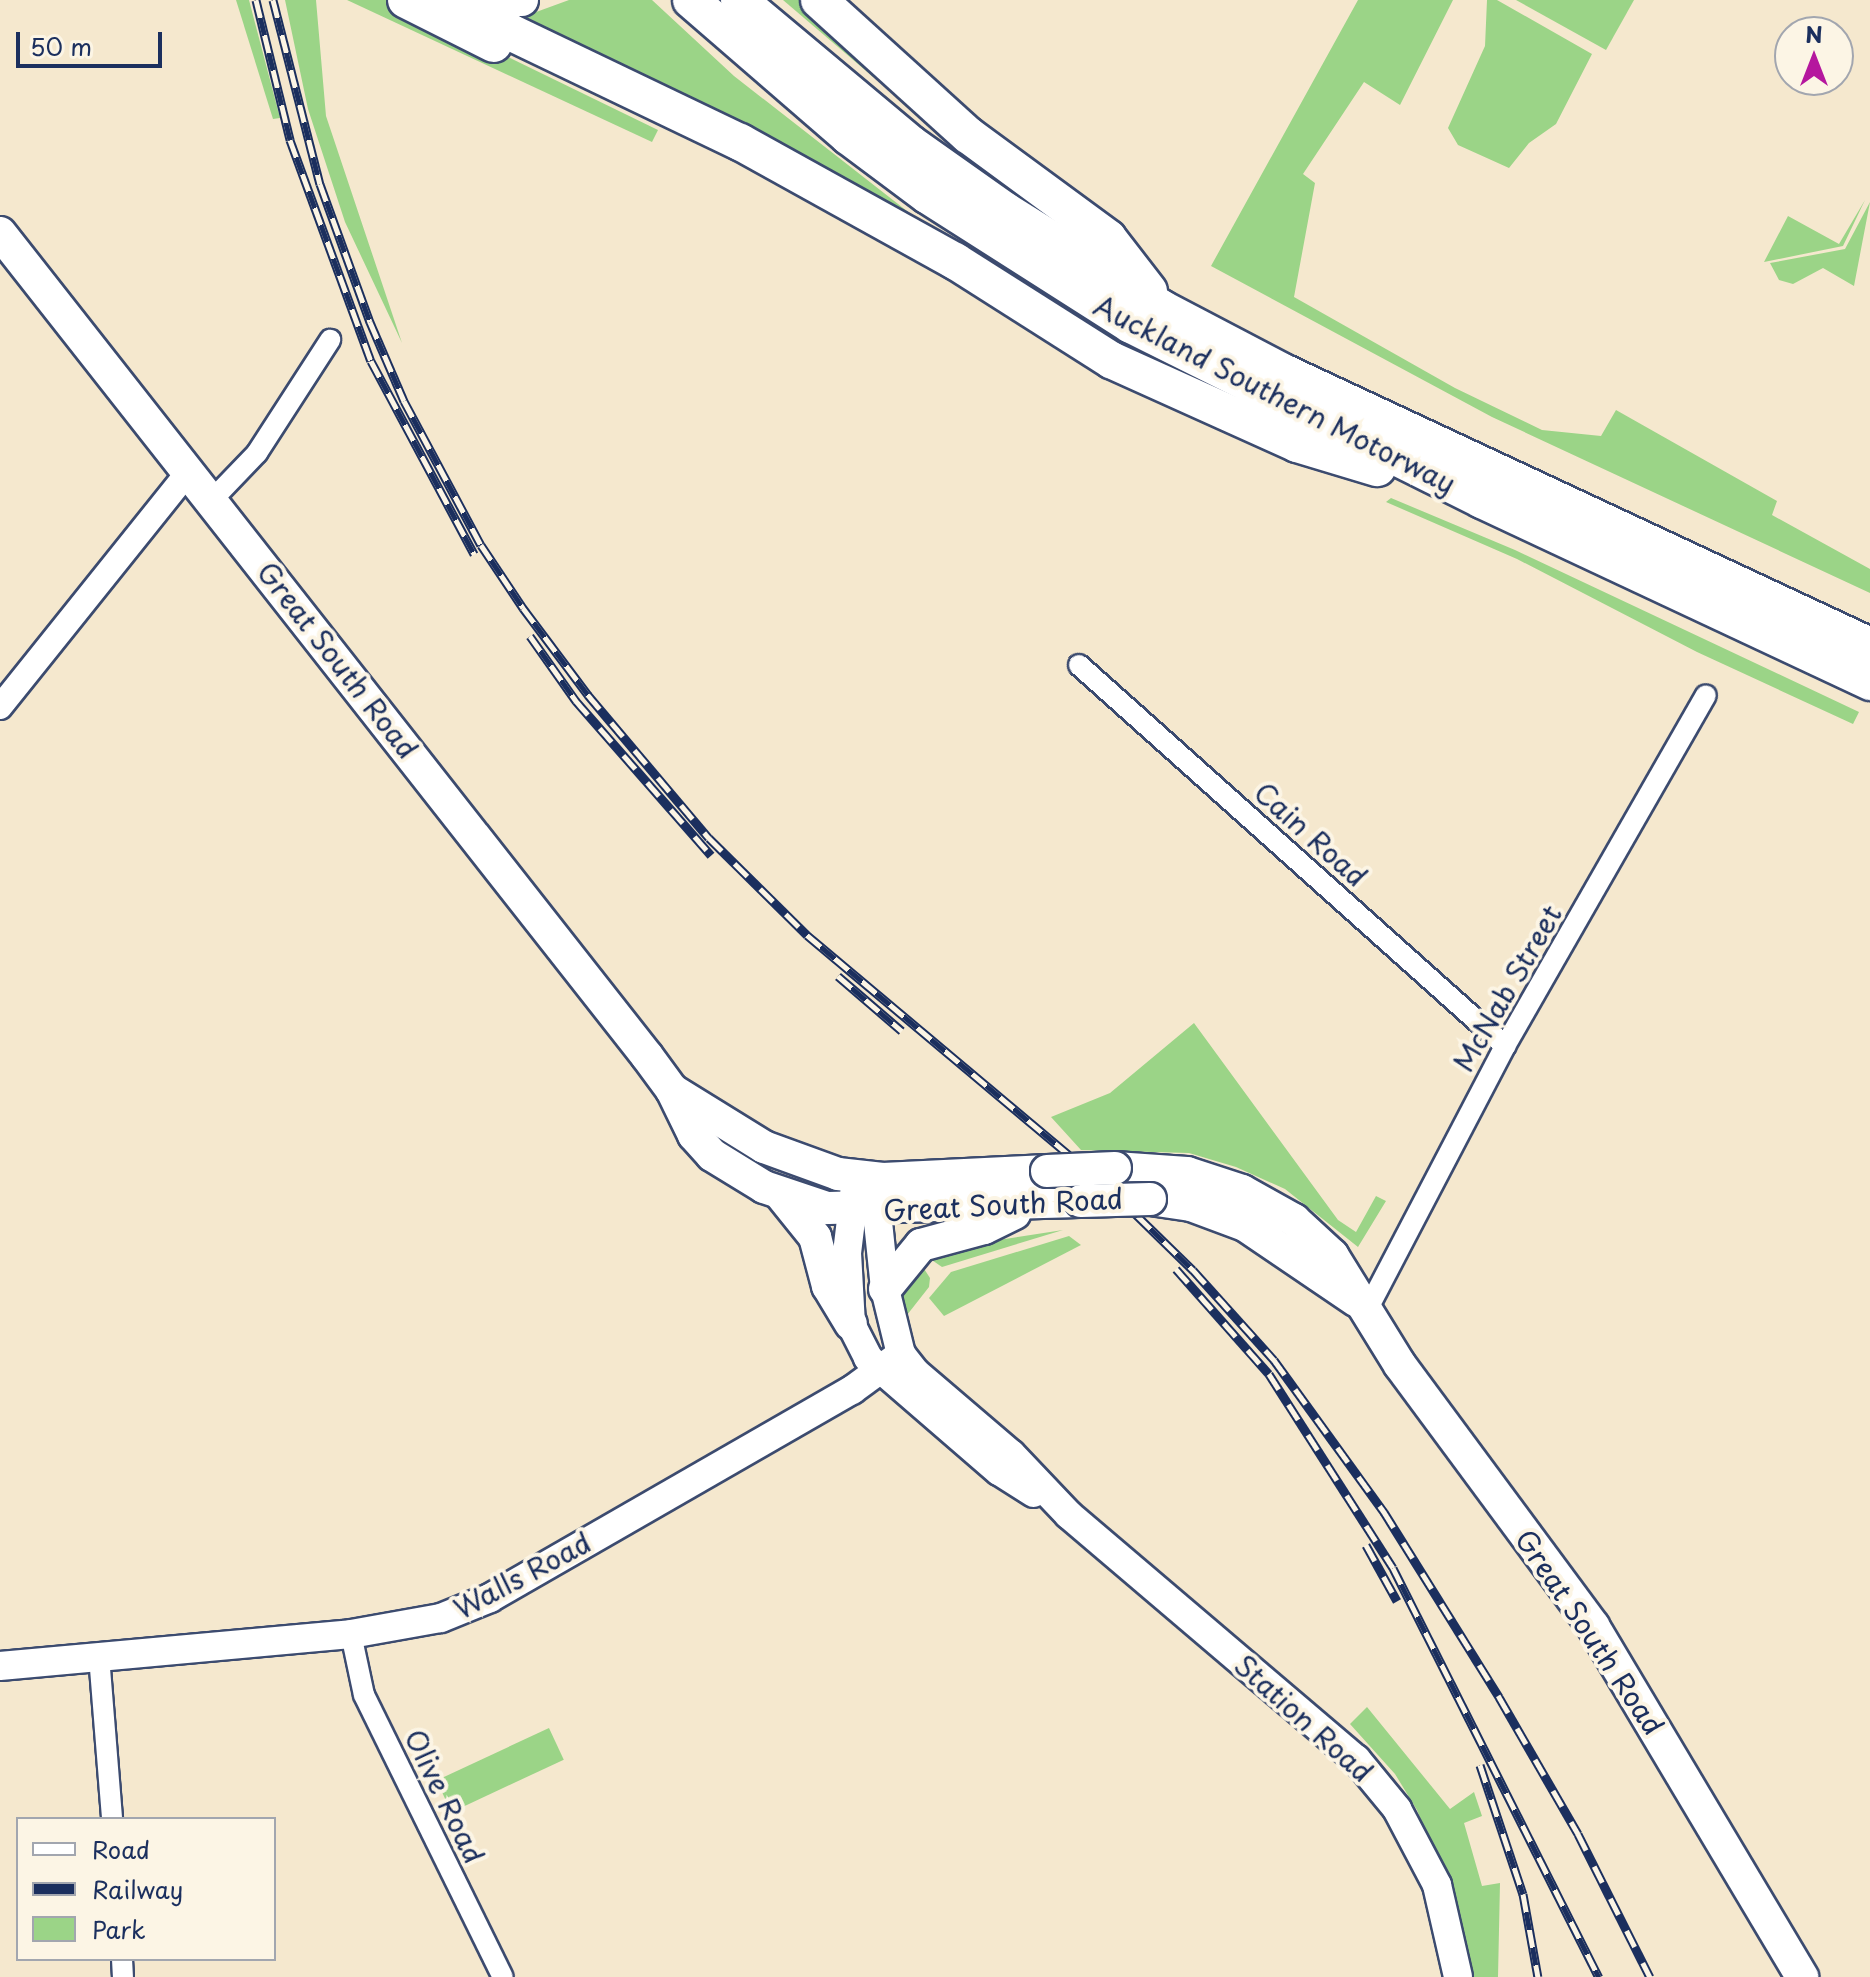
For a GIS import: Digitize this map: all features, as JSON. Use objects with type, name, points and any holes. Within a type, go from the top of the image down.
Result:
[{"type":"highway","points":[[406,0],[734,157],[838,200]]},
{"type":"highway","points":[[463,0],[510,32],[740,142],[838,200],[955,261],[1111,360],[1297,444],[1482,500]]},
{"type":"highway","name":"Auckland Southern Motorway","points":[[691,0],[848,136],[1022,259],[1215,370],[1482,500],[1870,682]]},
{"type":"highway","name":"Auckland Southern Motorway","points":[[739,0],[911,144],[1006,211],[1161,308],[1283,372],[1870,646]]},
{"type":"highway","points":[[819,0],[968,135],[1108,238],[1161,308]]},
{"type":"main road","points":[[463,0],[522,0]]},
{"type":"main road","name":"Great South Road","points":[[0,233],[672,1090],[694,1135],[712,1155],[779,1193],[864,1210],[1150,1199],[1191,1205],[1245,1225],[1361,1308]]},
{"type":"main road","name":"Great South Road","points":[[672,1090],[764,1147],[870,1178],[1115,1168],[1187,1173],[1275,1207],[1332,1255],[1361,1308],[1593,1626],[1802,1977]]},
{"type":"main road","name":"Station Road","points":[[870,1178],[864,1210],[847,1253],[851,1324],[879,1372],[999,1471],[1069,1515]]},
{"type":"main road","points":[[779,1193],[815,1237],[828,1286],[851,1324]]},
{"type":"main road","points":[[885,1289],[921,1245],[984,1228],[1032,1204]]},
{"type":"main road","name":"Station Road","points":[[864,1210],[901,1354],[916,1373],[1011,1454],[1069,1515],[1325,1732],[1377,1784],[1397,1809],[1437,1885],[1458,1977]]},
{"type":"main road","name":"Walls Road","points":[[0,1666],[351,1634],[441,1618],[490,1598],[879,1372],[901,1354]]},
{"type":"street","points":[[212,500],[257,453],[330,340]]},
{"type":"street","points":[[0,707],[189,471]]},
{"type":"street","name":"Cain Road","points":[[1079,665],[1505,1046]]},
{"type":"street","name":"McNab Street","points":[[1361,1308],[1505,1046],[1706,695]]},
{"type":"street","name":"Olive Road","points":[[351,1634],[364,1695],[503,1977]]},
{"type":"street","points":[[99,1656],[112,1817]]},
{"type":"green space","points":[[236,0],[249,0],[280,118],[273,119]]},
{"type":"green space","points":[[285,0],[316,0],[326,116],[402,343],[345,222],[308,109]]},
{"type":"green space","points":[[347,0],[391,0],[658,130],[652,142]]},
{"type":"green space","points":[[569,0],[652,0],[734,76],[939,236],[517,19]]},
{"type":"green space","points":[[783,0],[807,0],[938,126],[872,76]]},
{"type":"green space","points":[[1358,0],[1453,0],[1400,105],[1364,82],[1303,174],[1315,183],[1294,297],[1455,388],[1542,430],[1601,436],[1616,410],[1777,501],[1772,515],[1870,569],[1870,593],[1492,417],[1211,266]]},
{"type":"green space","points":[[1487,0],[1497,0],[1592,54],[1556,124],[1529,143],[1509,168],[1458,145],[1448,128],[1485,46]]},
{"type":"green space","points":[[1516,0],[1634,0],[1606,50]]},
{"type":"green space","points":[[1865,200],[1843,246],[1764,262],[1788,216],[1839,244]]},
{"type":"green space","points":[[1870,202],[1854,286],[1823,268],[1793,284],[1779,280],[1770,263],[1845,249]]},
{"type":"green space","points":[[1391,498],[1515,550],[1859,712],[1853,724],[1697,652],[1517,559],[1386,502]]},
{"type":"green space","points":[[1194,1023],[1338,1220],[1356,1232],[1376,1196],[1386,1201],[1358,1247],[1285,1189],[1236,1167],[1189,1153],[1081,1150],[1051,1117],[1110,1093]]},
{"type":"green space","points":[[1063,1230],[942,1267],[926,1256],[960,1246]]},
{"type":"green space","points":[[1069,1236],[1081,1245],[944,1316],[929,1298],[951,1272]]},
{"type":"green space","points":[[919,1261],[930,1278],[929,1287],[907,1315],[906,1327],[901,1294]]},
{"type":"green space","points":[[1367,1707],[1450,1809],[1474,1792],[1482,1816],[1464,1823],[1482,1886],[1500,1883],[1498,1977],[1473,1977],[1459,1913],[1417,1810],[1395,1774],[1350,1724]]},
{"type":"green space","points":[[549,1728],[564,1760],[451,1812],[437,1780]]},
{"type":"railway","points":[[256,0],[290,140],[371,361],[474,554]]},
{"type":"railway","points":[[273,0],[320,184],[370,322],[404,401],[481,545],[523,608],[588,695],[709,838],[807,935],[1112,1191],[1193,1270],[1274,1360],[1384,1512],[1499,1697],[1578,1834],[1650,1977]]},
{"type":"railway","points":[[530,636],[576,701],[711,855]]},
{"type":"railway","points":[[838,976],[902,1031]]},
{"type":"railway","points":[[1176,1269],[1269,1374],[1393,1568],[1599,1977]]},
{"type":"railway","points":[[1366,1545],[1397,1601]]},
{"type":"railway","points":[[1480,1765],[1523,1894],[1538,1977]]}]
